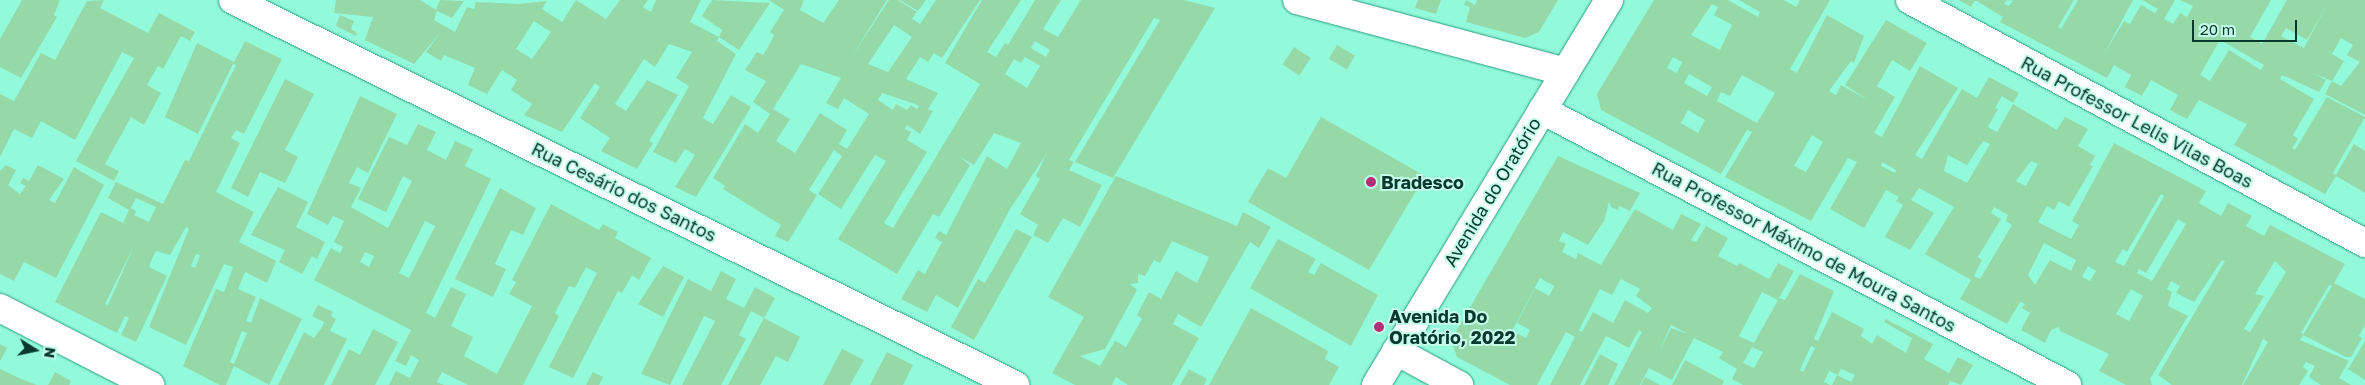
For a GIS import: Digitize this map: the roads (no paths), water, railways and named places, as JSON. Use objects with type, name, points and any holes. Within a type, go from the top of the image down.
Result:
[{"type":"street","name":"Rua Cesário dos Santos","points":[[233,0],[1015,385]]},
{"type":"street","points":[[1297,0],[1565,72]]},
{"type":"street","name":"Avenida do Oratório","points":[[1376,385],[1609,0]]},
{"type":"street","name":"Rua Professor Lelis Vilas Boas","points":[[1910,0],[2365,244]]},
{"type":"street","name":"Rua Professor Máximo de Moura Santos","points":[[1542,110],[2067,385]]},
{"type":"street","points":[[0,308],[150,385]]},
{"type":"street","points":[[1396,351],[1459,385]]},
{"type":"place","name":"Bradesco","points":[[1371,182]]},
{"type":"place","name":"Avenida Do Oratório, 2022","points":[[1379,327]]}]
